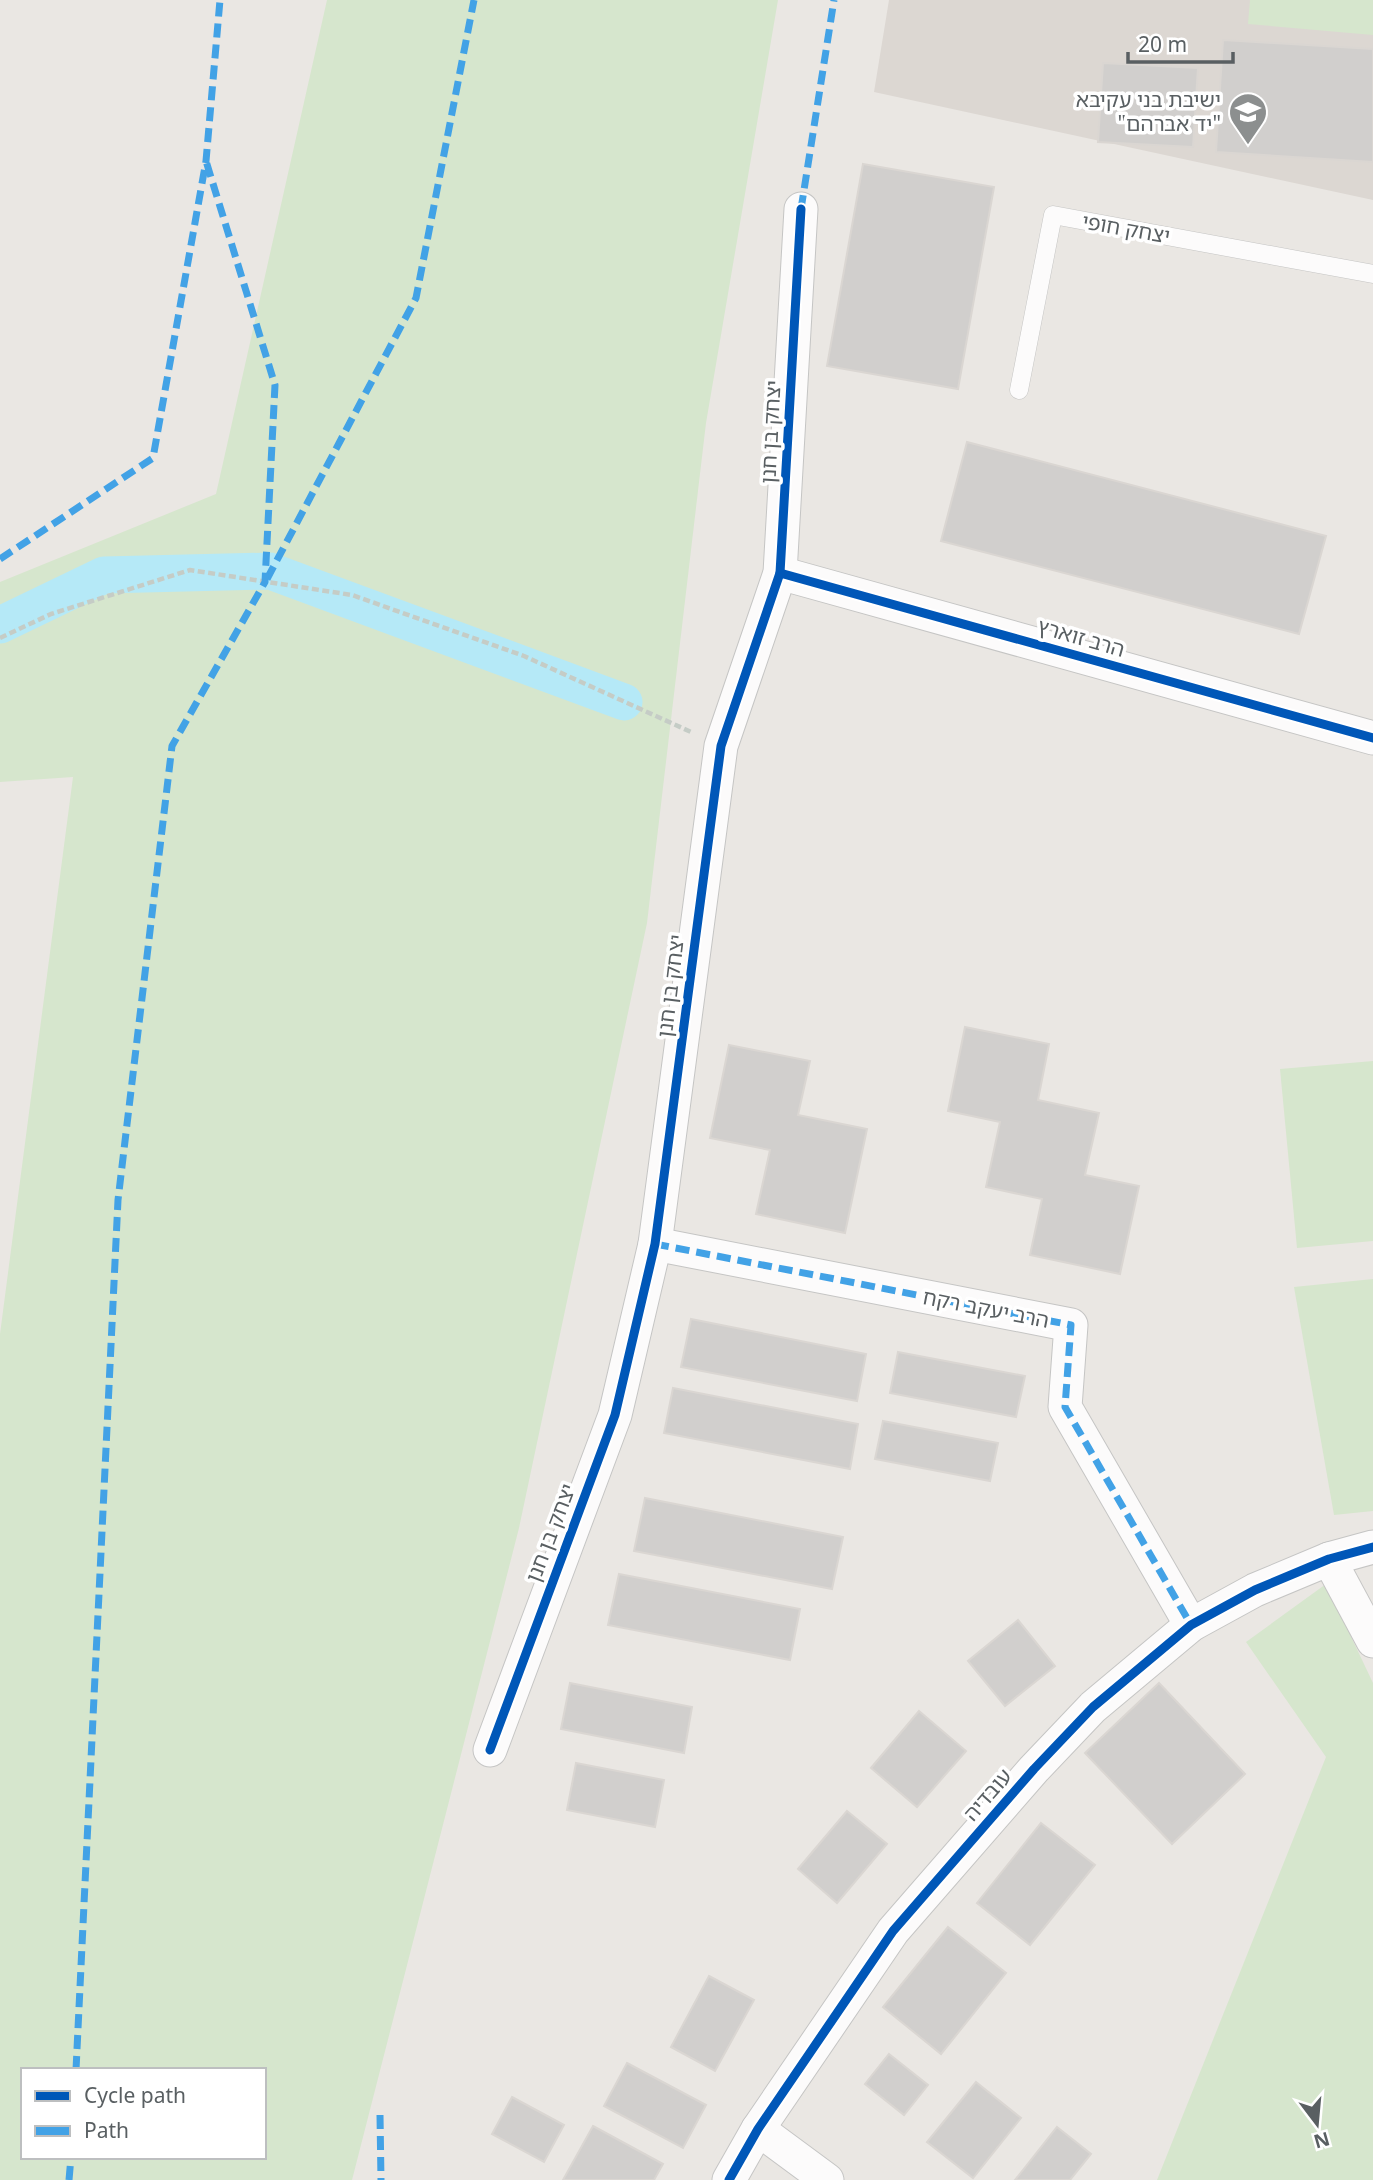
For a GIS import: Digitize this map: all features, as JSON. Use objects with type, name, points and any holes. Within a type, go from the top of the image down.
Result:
[{"type":"street","name":"יצחק בן חנן","points":[[490,1750],[615,1415],[655,1244],[721,746],[780,573],[801,209]]},
{"type":"street","name":"הרב זוארץ","points":[[780,573],[1373,738]]},
{"type":"street","name":"הרב יעקב רקח","points":[[655,1244],[1071,1325],[1065,1407],[1191,1625]]},
{"type":"street","name":"עובדיה","points":[[729,2180],[758,2129],[893,1931],[1025,1779],[1093,1707],[1191,1625],[1255,1590],[1329,1559],[1373,1546]]},
{"type":"street","points":[[1329,1559],[1373,1641]]},
{"type":"street","points":[[758,2129],[827,2180]]},
{"type":"lane","name":"יצחק חופי","points":[[1019,390],[1053,215],[1373,274]]},
{"type":"path","points":[[0,638],[51,614],[190,570],[352,595],[523,656],[721,746]]},
{"type":"shaded area","name":"ישיבת בני עקיבא \"יד אברהם\"","points":[[889,0],[1373,0],[1373,200],[874,92]]},
{"type":"green space","points":[[327,0],[778,0],[706,423],[647,923],[519,1528],[352,2180],[0,2180],[0,1334],[73,777],[0,782],[0,582],[216,494]]},
{"type":"green space","points":[[1250,0],[1373,0],[1373,35],[1248,24]]},
{"type":"green space","points":[[1373,1061],[1373,1241],[1297,1248],[1280,1069]]},
{"type":"green space","points":[[1373,1279],[1373,1511],[1334,1515],[1294,1287]]},
{"type":"green space","points":[[1326,1584],[1373,1683],[1373,2180],[1157,2180],[1326,1757],[1246,1642]]},
{"type":"building","points":[[1223,40],[1373,49],[1373,162],[1216,152]]},
{"type":"building","points":[[1103,63],[1198,68],[1193,147],[1098,142]]},
{"type":"building","points":[[863,164],[994,187],[958,389],[827,366]]},
{"type":"building","points":[[967,442],[1326,536],[1299,634],[941,541]]},
{"type":"building","points":[[965,1027],[1049,1044],[1038,1100],[1099,1113],[1085,1175],[1139,1186],[1120,1274],[1030,1255],[1042,1199],[986,1187],[1000,1122],[948,1111]]},
{"type":"building","points":[[729,1045],[810,1061],[798,1115],[867,1129],[845,1233],[756,1214],[770,1150],[710,1138]]},
{"type":"building","points":[[691,1319],[866,1354],[857,1401],[681,1367]]},
{"type":"building","points":[[898,1352],[1025,1376],[1016,1417],[890,1393]]},
{"type":"building","points":[[673,1388],[858,1424],[850,1469],[664,1433]]},
{"type":"building","points":[[883,1421],[998,1443],[990,1481],[875,1459]]},
{"type":"building","points":[[645,1498],[843,1537],[832,1589],[634,1551]]},
{"type":"building","points":[[619,1574],[800,1609],[790,1660],[608,1625]]},
{"type":"building","points":[[1018,1620],[1055,1666],[1005,1706],[968,1661]]},
{"type":"building","points":[[570,1683],[692,1707],[684,1753],[561,1729]]},
{"type":"building","points":[[1159,1683],[1245,1774],[1172,1844],[1085,1753]]},
{"type":"building","points":[[919,1711],[966,1751],[917,1807],[871,1768]]},
{"type":"building","points":[[576,1763],[664,1780],[655,1827],[567,1810]]},
{"type":"building","points":[[847,1811],[887,1844],[837,1903],[798,1869]]},
{"type":"building","points":[[1041,1823],[1095,1865],[1030,1945],[977,1903]]},
{"type":"building","points":[[948,1927],[1006,1973],[941,2054],[883,2007]]},
{"type":"building","points":[[709,1976],[754,2000],[715,2071],[671,2047]]},
{"type":"building","points":[[889,2054],[928,2085],[904,2115],[865,2084]]},
{"type":"building","points":[[627,2063],[706,2105],[683,2148],[604,2106]]},
{"type":"building","points":[[976,2082],[1021,2118],[973,2178],[927,2142]]},
{"type":"building","points":[[512,2097],[564,2125],[544,2162],[492,2134]]},
{"type":"building","points":[[593,2126],[663,2164],[654,2180],[563,2180]]},
{"type":"building","points":[[1057,2127],[1091,2154],[1070,2180],[1015,2180]]},
{"type":"waterway","points":[[0,625],[104,575],[270,571],[624,702]]},
{"type":"marked path","points":[[0,559],[153,458],[206,161],[220,0]]},
{"type":"marked path","points":[[267,579],[416,298],[474,0]]},
{"type":"marked path","points":[[801,209],[834,0]]},
{"type":"marked path","points":[[76,2068],[118,1200],[172,746],[265,582],[275,385],[206,161]]},
{"type":"marked path","points":[[655,1244],[1071,1325],[1065,1407],[1191,1625]]},
{"type":"marked path","points":[[380,2115],[381,2180]]},
{"type":"marked path","points":[[69,2180],[71,2159]]},
{"type":"cycle path","points":[[490,1750],[615,1415],[655,1244],[721,746],[780,573],[801,209]]},
{"type":"cycle path","points":[[780,573],[1373,738]]},
{"type":"cycle path","points":[[729,2180],[758,2129],[893,1931],[1034,1769],[1093,1707],[1191,1625],[1255,1590],[1329,1559],[1373,1547]]},
{"type":"place","name":"ישיבת בני עקיבא \"יד אברהם\"","points":[[1248,146]]}]
